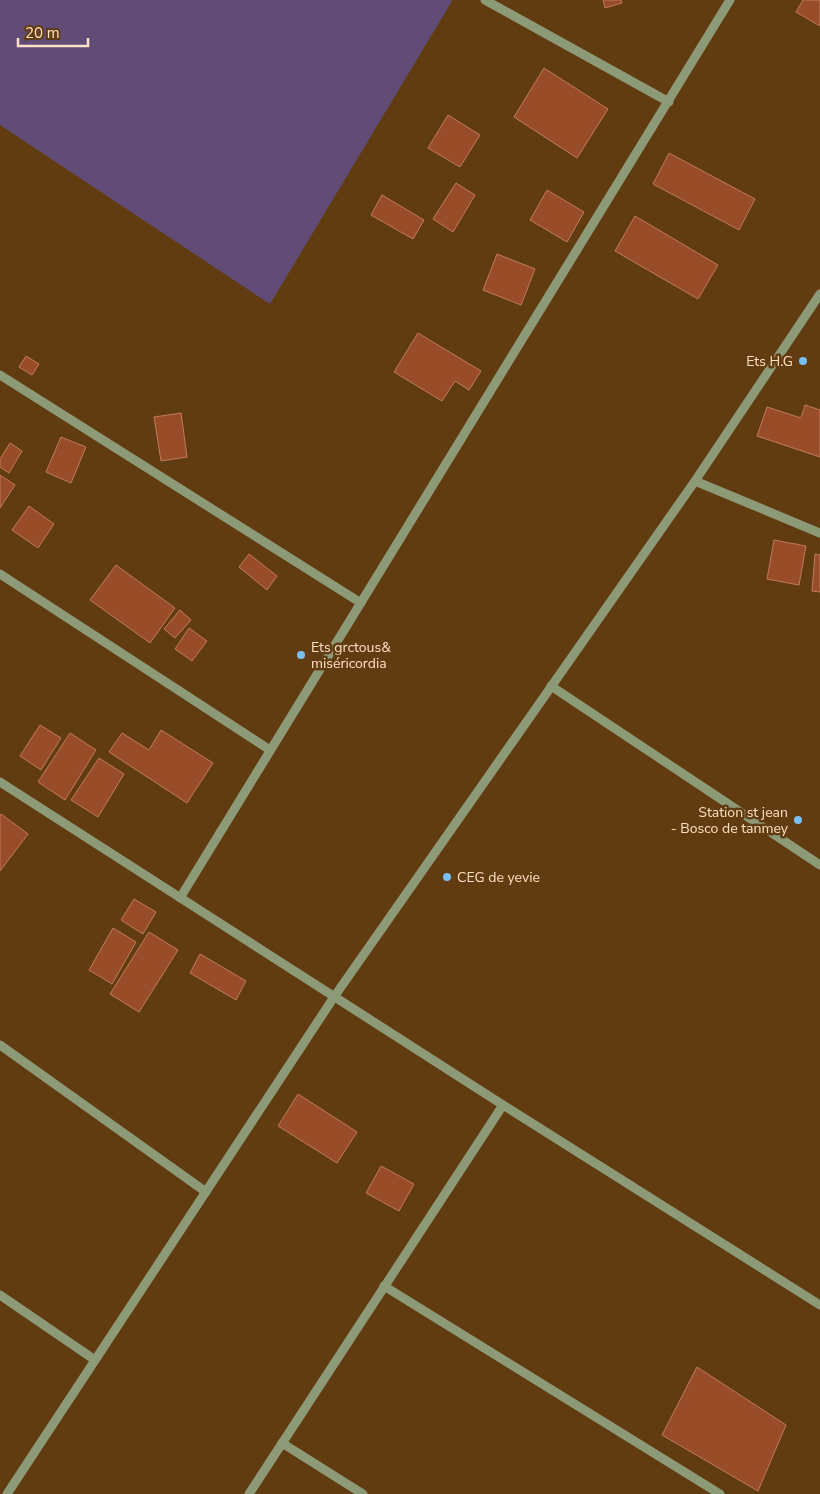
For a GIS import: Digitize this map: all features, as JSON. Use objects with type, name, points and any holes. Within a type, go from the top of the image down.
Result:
[{"type":"street","points":[[485,0],[669,102]]},
{"type":"street","points":[[180,898],[730,0]]},
{"type":"street","points":[[7,1494],[334,997],[695,481],[820,294]]},
{"type":"street","points":[[0,375],[361,603]]},
{"type":"street","points":[[695,481],[820,533]]},
{"type":"street","points":[[0,574],[270,750]]},
{"type":"street","points":[[551,686],[820,865]]},
{"type":"street","points":[[0,782],[503,1106],[820,1304]]},
{"type":"street","points":[[0,1045],[206,1192]]},
{"type":"street","points":[[248,1494],[503,1106]]},
{"type":"street","points":[[384,1286],[720,1494]]},
{"type":"street","points":[[0,1295],[95,1360]]},
{"type":"street","points":[[282,1443],[363,1494]]},
{"type":"shaded area","points":[[0,0],[452,1],[270,304],[0,125]]},
{"type":"building","points":[[603,0],[621,0],[622,3],[605,8]]},
{"type":"building","points":[[803,0],[820,0],[820,26],[796,12]]},
{"type":"building","points":[[544,68],[608,109],[577,158],[514,117]]},
{"type":"building","points":[[448,115],[480,135],[460,167],[428,148]]},
{"type":"building","points":[[669,153],[755,199],[739,230],[653,184]]},
{"type":"building","points":[[456,183],[475,195],[453,232],[433,219]]},
{"type":"building","points":[[547,190],[584,212],[567,242],[530,220]]},
{"type":"building","points":[[382,195],[424,220],[413,239],[371,215]]},
{"type":"building","points":[[635,216],[718,265],[698,299],[615,251]]},
{"type":"building","points":[[497,254],[535,269],[521,305],[483,290]]},
{"type":"building","points":[[418,333],[481,371],[469,390],[455,381],[442,401],[394,372]]},
{"type":"building","points":[[26,356],[39,364],[32,375],[19,367]]},
{"type":"building","points":[[805,405],[820,410],[820,457],[757,436],[767,407],[801,418]]},
{"type":"building","points":[[181,413],[187,457],[161,461],[154,417]]},
{"type":"building","points":[[61,437],[86,447],[71,483],[46,472]]},
{"type":"building","points":[[10,443],[22,451],[9,473],[0,467],[0,459]]},
{"type":"building","points":[[0,475],[15,485],[0,508]]},
{"type":"building","points":[[29,506],[54,524],[38,548],[12,530]]},
{"type":"building","points":[[774,540],[806,546],[799,585],[767,579]]},
{"type":"building","points":[[249,554],[277,576],[267,590],[239,567]]},
{"type":"building","points":[[815,554],[820,555],[820,592],[812,591]]},
{"type":"building","points":[[116,565],[175,608],[150,643],[90,600]]},
{"type":"building","points":[[180,610],[191,620],[175,638],[164,629]]},
{"type":"building","points":[[189,628],[207,641],[192,661],[175,649]]},
{"type":"building","points":[[40,725],[61,738],[41,770],[20,756]]},
{"type":"building","points":[[161,730],[213,763],[187,803],[109,752],[122,733],[149,750]]},
{"type":"building","points":[[70,733],[96,750],[65,800],[38,782]]},
{"type":"building","points":[[99,758],[124,774],[98,817],[71,800]]},
{"type":"building","points":[[0,815],[28,834],[0,871]]},
{"type":"building","points":[[134,899],[156,912],[143,934],[121,920]]},
{"type":"building","points":[[113,928],[136,942],[112,984],[89,970]]},
{"type":"building","points":[[149,932],[178,950],[139,1012],[110,994]]},
{"type":"building","points":[[200,954],[246,981],[236,1000],[190,973]]},
{"type":"building","points":[[298,1094],[357,1132],[337,1163],[278,1126]]},
{"type":"building","points":[[381,1166],[414,1184],[399,1211],[366,1193]]},
{"type":"building","points":[[697,1367],[786,1425],[758,1491],[662,1435]]},
{"type":"place","name":"Ets H.G","points":[[803,361]]},
{"type":"place","name":"Ets grctous& miséricordia","points":[[301,655]]},
{"type":"place","name":"Station st jean - Bosco de tanmey","points":[[798,820]]},
{"type":"place","name":"CEG de yevie","points":[[447,877]]}]
